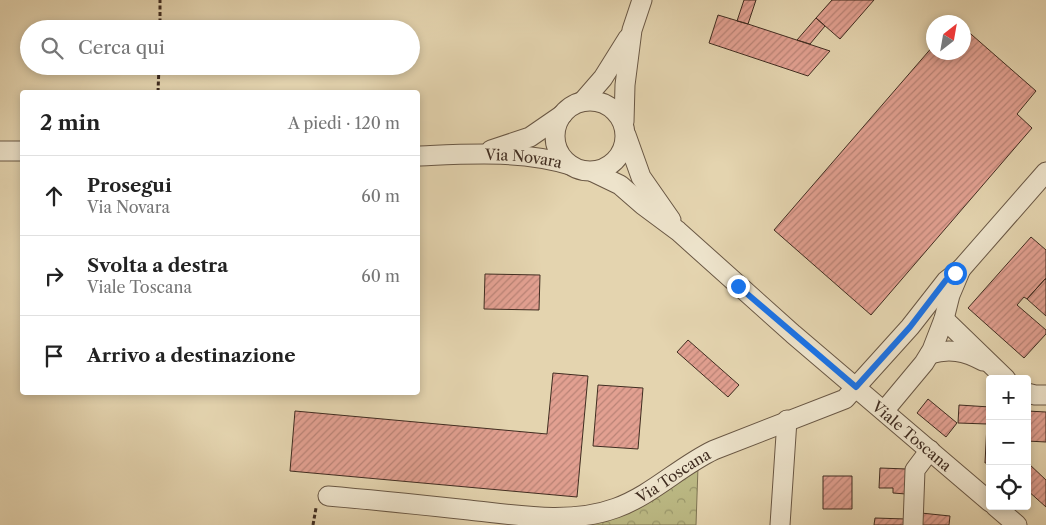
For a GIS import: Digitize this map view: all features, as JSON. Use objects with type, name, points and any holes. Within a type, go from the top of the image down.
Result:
[{"type":"street","points":[[625,128],[614,110],[606,104],[591,100],[583,101],[569,108],[562,115],[556,125],[555,136],[559,152],[570,165],[578,169],[593,172],[607,167],[616,161],[622,152],[625,128],[626,78],[632,30],[642,0]]},
{"type":"street","points":[[583,101],[603,78],[632,30]]},
{"type":"street","name":"Via Novara","points":[[478,154],[530,137],[562,115]]},
{"type":"street","name":"Viale Toscana","points":[[625,128],[641,177],[678,231]]},
{"type":"street","points":[[0,151],[20,151]]},
{"type":"street","name":"Via Novara","points":[[420,156],[478,154],[546,158],[570,165]]},
{"type":"street","name":"Viale Toscana","points":[[593,172],[620,185],[643,206],[678,231],[738,286],[986,499]]},
{"type":"street","points":[[856,387],[914,321],[946,280],[961,269],[1046,172]]},
{"type":"street","points":[[884,411],[930,354],[961,269]]},
{"type":"street","points":[[914,321],[941,327],[976,348],[1002,375]]},
{"type":"street","points":[[930,354],[948,350],[958,351],[976,357],[991,365]]},
{"type":"street","name":"Via Toscana","points":[[328,496],[528,516],[561,517],[587,515],[626,504],[643,495],[704,454],[787,420],[845,399],[856,387]]},
{"type":"street","points":[[1031,394],[1046,395]]},
{"type":"street","points":[[780,525],[787,420]]},
{"type":"street","points":[[913,525],[915,470],[930,450]]},
{"type":"street","points":[[1000,510],[1017,525]]},
{"type":"path","points":[[160,0],[160,20]]},
{"type":"path","points":[[158,90],[159,75]]},
{"type":"green space","points":[[698,467],[696,525],[588,525],[608,518]]},
{"type":"building","points":[[744,0],[756,0],[748,24],[737,21]]},
{"type":"building","points":[[832,0],[874,0],[840,39],[816,18]]},
{"type":"building","points":[[718,15],[830,51],[808,76],[709,43]]},
{"type":"building","points":[[816,18],[825,26],[810,44],[797,40]]},
{"type":"building","points":[[971,34],[1036,91],[1017,114],[1032,128],[871,315],[774,230],[926,54],[926,60],[971,60]]},
{"type":"building","points":[[1031,237],[1046,250],[1046,278],[1027,299],[1024,297],[1017,305],[1046,330],[1046,334],[1024,358],[968,308]]},
{"type":"building","points":[[485,274],[540,275],[539,310],[484,309]]},
{"type":"building","points":[[1046,280],[1046,316],[1027,299]]},
{"type":"building","points":[[688,340],[739,385],[728,397],[677,352]]},
{"type":"building","points":[[553,373],[588,376],[577,497],[290,471],[295,411],[547,434]]},
{"type":"building","points":[[598,385],[643,388],[638,449],[593,446]]},
{"type":"building","points":[[928,399],[957,423],[946,437],[917,413]]},
{"type":"building","points":[[959,405],[986,407],[986,424],[958,423]]},
{"type":"building","points":[[1031,411],[1046,412],[1046,442],[1031,441]]},
{"type":"building","points":[[1031,466],[1046,480],[1046,507],[1031,494]]},
{"type":"building","points":[[880,468],[907,469],[906,494],[893,493],[893,488],[879,488]]},
{"type":"building","points":[[823,476],[852,476],[852,509],[823,509]]},
{"type":"building","points":[[921,513],[950,516],[949,525],[921,525]]},
{"type":"building","points":[[875,518],[906,519],[906,525],[874,525]]},
{"type":"route","points":[[738,286],[856,387],[910,327],[946,280],[955,273]]}]
